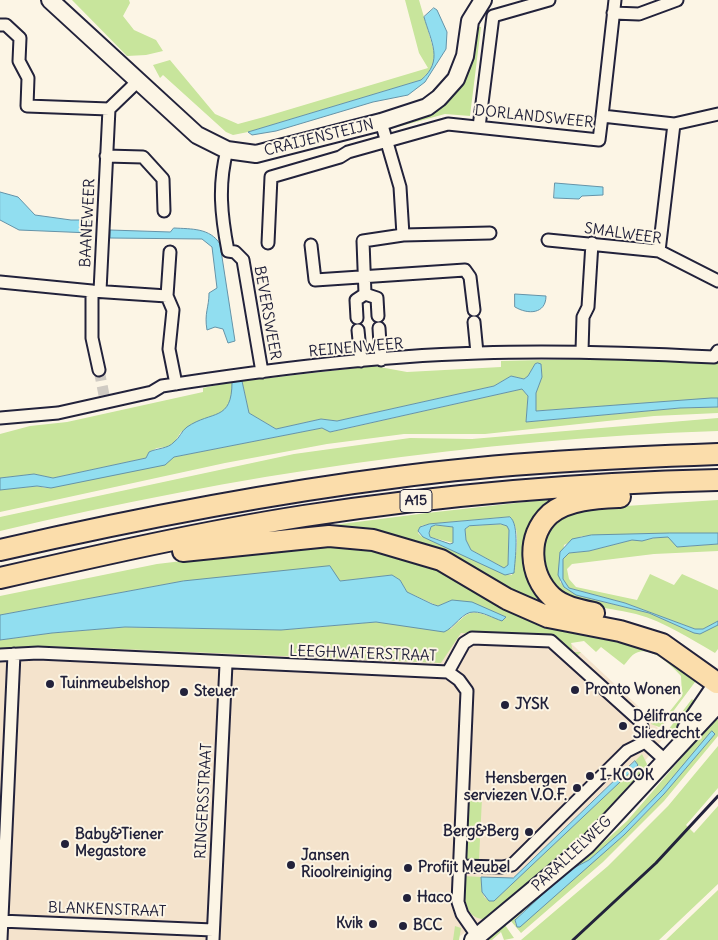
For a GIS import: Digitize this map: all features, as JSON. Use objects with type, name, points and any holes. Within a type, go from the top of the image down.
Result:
[{"type":"highway","name":"A15","points":[[0,550],[188,511],[283,494],[399,477],[515,464],[718,454]]},
{"type":"highway","name":"A15","points":[[0,578],[118,551],[304,516],[515,490],[718,480]]},
{"type":"highway","points":[[718,490],[593,499],[568,505],[550,514],[538,529],[533,548],[534,565],[540,581],[552,597],[572,609],[628,619],[657,629],[718,666]]},
{"type":"highway","name":"A15","points":[[118,551],[134,558],[311,537],[329,536],[374,540],[441,560],[507,598],[548,617],[620,631],[662,644],[718,683]]},
{"type":"street","name":"CRAIJENSTEIJN","points":[[50,0],[196,136],[227,150],[266,153],[381,122],[427,107],[449,88],[461,70],[468,28],[483,0]]},
{"type":"street","points":[[479,127],[493,16],[549,0]]},
{"type":"street","points":[[602,116],[615,0]]},
{"type":"street","points":[[613,13],[639,14],[677,0]]},
{"type":"street","points":[[0,25],[6,25],[20,38],[19,61],[28,78],[28,106],[109,109],[137,82]]},
{"type":"street","name":"BAANEWEER","points":[[99,370],[92,338],[109,109]]},
{"type":"street","name":"DORLANDSWEER","points":[[268,243],[271,177],[387,141],[448,124],[599,140],[602,116],[674,124],[718,114]]},
{"type":"street","points":[[381,122],[400,187],[403,235]]},
{"type":"street","points":[[659,250],[674,124]]},
{"type":"street","name":"BEVERSWEER","points":[[227,150],[222,174],[220,214],[228,251],[235,252],[243,260],[262,372]]},
{"type":"street","points":[[106,156],[143,157],[163,179],[164,211]]},
{"type":"street","points":[[366,294],[363,241],[403,235],[490,233]]},
{"type":"street","name":"SMALWEER","points":[[548,240],[659,250],[718,281]]},
{"type":"street","points":[[582,351],[582,317],[588,307],[592,243]]},
{"type":"street","points":[[311,245],[315,280],[364,275],[465,270],[470,277],[476,353]]},
{"type":"street","points":[[170,252],[167,296],[173,310],[169,349],[176,384]]},
{"type":"street","points":[[0,282],[167,296]]},
{"type":"street","points":[[366,294],[377,298],[382,360]]},
{"type":"street","points":[[361,361],[356,300],[366,294]]},
{"type":"street","name":"REINENWEER","points":[[0,418],[58,413],[105,398],[152,392],[162,386],[361,361],[476,353],[582,351],[714,357],[718,351]]},
{"type":"street","points":[[448,672],[464,643],[472,638],[551,641],[642,722],[646,742],[665,760]]},
{"type":"street","points":[[1,940],[14,654]]},
{"type":"street","name":"LEEGHWATERSTRAAT","points":[[0,655],[14,654],[448,672],[459,680],[467,691],[458,902],[462,914],[475,938]]},
{"type":"street","name":"RINGERSSTRAAT","points":[[213,935],[226,664]]},
{"type":"street","name":"PARALLELWEG","points":[[665,760],[718,683]]},
{"type":"street","name":"PARALLELWEG","points":[[475,938],[587,844],[718,704]]},
{"type":"street","points":[[459,866],[502,867],[512,864],[627,751],[646,742]]},
{"type":"street","name":"BLANKENSTRAAT","points":[[1,921],[213,935]]},
{"type":"shaded area","points":[[474,621],[559,632],[638,706],[665,736],[640,767],[503,907],[454,940],[0,940],[0,646]]},
{"type":"green space","points":[[72,0],[129,0],[130,3],[123,16],[134,30],[156,40],[163,51],[146,55],[127,56]]},
{"type":"green space","points":[[405,0],[419,0],[436,58],[433,67],[421,80],[248,132],[233,135],[226,132],[163,75],[160,78],[153,65],[170,60],[215,114],[238,124],[428,68],[419,53]]},
{"type":"green space","points":[[476,27],[481,27],[470,116],[445,114],[390,129],[394,124],[439,107]]},
{"type":"green space","points":[[585,359],[718,363],[718,398],[535,411],[536,392],[542,377],[541,364],[538,363],[535,364],[524,379],[511,376],[494,386],[337,421],[321,419],[276,429],[249,413],[242,381],[374,366],[407,372],[501,367],[501,361]]},
{"type":"green space","points":[[232,382],[232,396],[229,406],[222,412],[181,432],[174,443],[149,452],[146,458],[53,478],[34,474],[0,478],[0,434],[30,426],[67,422],[203,392],[203,388]]},
{"type":"green space","points":[[522,389],[528,396],[526,422],[680,408],[718,407],[718,413],[654,416],[485,434],[404,434],[327,444],[225,463],[0,512],[0,490],[37,486],[46,488],[174,457],[322,428],[331,432]]},
{"type":"green space","points":[[718,418],[718,431],[627,435],[537,442],[446,451],[356,463],[177,493],[0,531],[0,517],[294,454],[410,438],[472,439]]},
{"type":"green space","points":[[570,497],[530,537],[562,612],[522,597],[445,556],[279,532]],"holes":[[[508,517],[515,526],[517,537],[512,575],[421,536],[418,533],[421,526],[429,524]]]},
{"type":"green space","points":[[718,500],[718,533],[582,536],[564,545],[560,582],[576,595],[649,613],[699,634],[718,625],[718,649],[715,653],[677,631],[647,617],[579,602],[570,598],[553,587],[547,578],[543,556],[548,535],[554,526],[570,515],[595,508]]},
{"type":"green space","points":[[501,524],[507,526],[509,530],[508,565],[504,568],[471,550],[466,540],[465,529],[469,526]]},
{"type":"green space","points":[[436,525],[453,527],[453,543],[430,537],[431,527]]},
{"type":"green space","points":[[668,537],[681,547],[718,544],[718,551],[654,554],[572,564],[567,569],[569,579],[576,587],[637,600],[650,574],[674,585],[682,574],[718,590],[718,621],[703,629],[695,629],[625,603],[569,588],[563,579],[563,559],[569,553],[589,551],[632,540]]},
{"type":"green space","points":[[300,547],[347,547],[402,556],[660,652],[698,678],[663,725],[659,727],[651,724],[657,717],[662,721],[682,696],[681,676],[667,662],[654,654],[642,651],[632,655],[624,665],[601,647],[596,652],[584,641],[571,643],[573,652],[581,652],[576,657],[552,637],[461,633],[441,663],[99,648],[33,646],[0,649],[0,640],[52,633],[125,627],[281,630],[376,622],[451,629],[463,617],[472,613],[497,619],[458,601],[452,600],[438,606],[407,592],[400,580],[392,575],[340,581],[183,581],[0,615],[0,596],[157,564]]},
{"type":"green space","points":[[692,699],[697,704],[677,732],[665,738],[658,736],[668,730]]},
{"type":"green space","points":[[716,718],[718,720],[718,736],[664,801],[603,862],[521,933],[510,920],[568,867],[595,850],[627,821]],"holes":[[[712,732],[714,734],[664,794],[624,835],[515,924],[515,919],[568,871],[589,860],[622,831],[662,790]]]},
{"type":"green space","points":[[718,746],[718,788],[686,825],[694,833],[718,806],[718,884],[659,940],[521,940],[608,866],[668,806]]},
{"type":"green space","points":[[642,754],[647,764],[645,772],[570,851],[487,919],[473,916],[466,905],[464,876],[481,877],[482,892],[485,898],[494,901],[638,765],[635,761]]},
{"type":"green space","points":[[466,797],[482,798],[479,860],[463,859]]},
{"type":"green space","points":[[718,890],[718,940],[666,940]]},
{"type":"green space","points":[[505,925],[514,938],[504,940],[501,932],[492,940],[487,940]]},
{"type":"green space","points":[[455,926],[461,928],[459,940],[453,940]]},
{"type":"water","points":[[434,8],[437,10],[447,32],[446,49],[425,82],[408,95],[373,102],[276,131],[252,135],[248,132],[421,80],[428,73],[434,58],[434,51],[424,17]]},
{"type":"water","points":[[555,183],[603,187],[603,195],[582,196],[579,199],[554,198]]},
{"type":"water","points":[[0,192],[18,197],[35,215],[71,220],[89,220],[91,233],[19,230],[0,220]]},
{"type":"water","points":[[174,228],[206,232],[220,244],[235,341],[228,343],[223,329],[215,327],[207,330],[206,319],[209,293],[217,288],[212,247],[202,239],[110,238],[110,230],[170,232]]},
{"type":"water","points":[[515,294],[546,296],[540,310],[531,312],[515,307]]},
{"type":"water","points":[[535,364],[541,364],[542,377],[536,393],[536,411],[711,398],[718,398],[718,407],[680,408],[526,422],[528,396],[522,389],[330,432],[322,428],[174,457],[165,465],[51,488],[37,486],[0,490],[0,478],[34,474],[53,478],[146,458],[149,452],[172,444],[187,427],[224,409],[231,395],[232,382],[242,381],[249,413],[276,429],[321,419],[337,421],[494,386],[511,376],[524,379]]},
{"type":"water","points":[[510,517],[516,534],[514,573],[505,575],[423,537],[418,531],[420,527],[429,524]],"holes":[[[501,524],[507,526],[509,530],[508,565],[504,568],[471,550],[466,540],[465,529],[469,526]],[[436,525],[453,527],[453,543],[450,544],[430,537],[431,527]]]},
{"type":"water","points":[[718,533],[718,544],[677,547],[668,537],[642,541],[632,540],[589,551],[569,553],[563,559],[563,579],[569,588],[625,603],[695,629],[703,629],[718,621],[718,625],[700,634],[649,613],[576,595],[564,587],[558,575],[560,552],[572,539],[591,535]]},
{"type":"water","points":[[330,566],[340,581],[392,575],[400,580],[407,592],[432,604],[438,606],[452,600],[472,602],[506,617],[502,621],[481,613],[470,612],[444,632],[376,622],[281,630],[125,627],[52,633],[0,640],[0,615],[183,581]]},
{"type":"water","points":[[712,731],[715,734],[664,794],[624,835],[520,927],[517,927],[515,920],[568,871],[589,860],[622,831],[662,790]]},
{"type":"water","points":[[635,761],[638,765],[494,901],[489,901],[482,892],[481,877],[513,878]]},
{"type":"tunnel","points":[[99,370],[104,395]]},
{"type":"railway","points":[[573,940],[656,863],[718,796]]},
{"type":"place","name":"Tuinmeubelshop","points":[[50,684]]},
{"type":"place","name":"Pronto Wonen","points":[[575,690]]},
{"type":"place","name":"Steuer","points":[[184,692]]},
{"type":"place","name":"JYSK","points":[[505,705]]},
{"type":"place","name":"Délifrance Sliedrecht","points":[[623,726]]},
{"type":"place","name":"I-KOOK","points":[[590,776]]},
{"type":"place","name":"Hensbergen serviezen V.O.F.","points":[[577,788]]},
{"type":"place","name":"Berg&Berg","points":[[529,832]]},
{"type":"place","name":"Baby&Tiener Megastore","points":[[65,844]]},
{"type":"place","name":"Jansen Rioolreiniging","points":[[291,865]]},
{"type":"place","name":"Profijt Meubel","points":[[408,868]]},
{"type":"place","name":"Haco","points":[[407,898]]},
{"type":"place","name":"Kvik","points":[[373,924]]},
{"type":"place","name":"BCC","points":[[403,926]]}]
